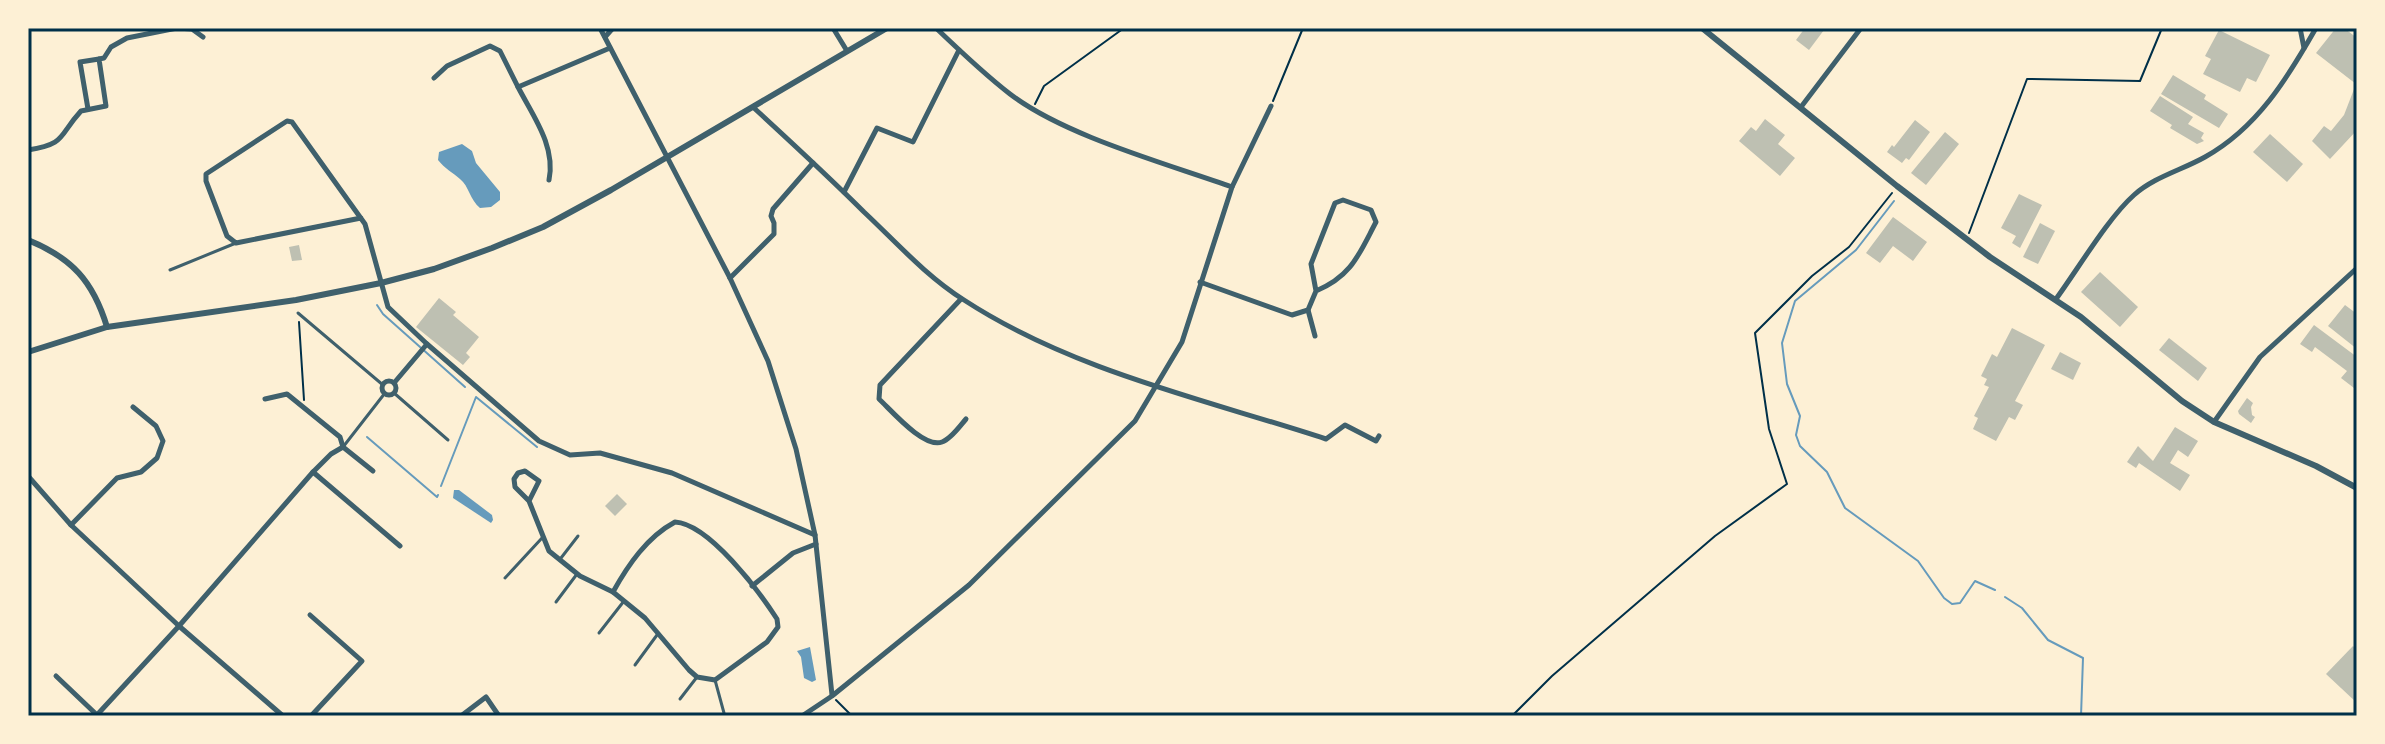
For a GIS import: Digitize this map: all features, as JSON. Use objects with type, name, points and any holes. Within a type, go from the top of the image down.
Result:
[{"type":"street","points":[[88,109],[80,62],[104,58],[117,42],[127,38],[177,28],[192,29],[203,37]]},
{"type":"street","points":[[600,28],[730,278],[768,361],[796,449],[815,535],[832,696]]},
{"type":"street","points":[[605,37],[613,28]]},
{"type":"street","points":[[833,28],[847,51]]},
{"type":"street","points":[[30,351],[107,327],[266,305],[381,283],[434,269],[543,227],[754,108],[887,28]]},
{"type":"street","points":[[936,28],[1011,95],[1032,108],[1106,142],[1232,187]]},
{"type":"street","points":[[1702,28],[1897,186],[1967,239],[2056,299],[2182,401],[2214,422],[2316,466],[2357,488]]},
{"type":"street","points":[[1801,107],[1861,28]]},
{"type":"street","points":[[2300,28],[2304,49]]},
{"type":"street","points":[[2056,299],[2130,199],[2146,186],[2203,158],[2235,137],[2285,82],[2316,28]]},
{"type":"street","points":[[434,78],[447,66],[490,46],[500,51],[547,143],[551,167],[549,180]]},
{"type":"street","points":[[518,87],[610,48]]},
{"type":"street","points":[[844,192],[877,128],[913,142],[959,50]]},
{"type":"street","points":[[28,150],[55,144],[76,116],[88,109],[106,106],[99,59]]},
{"type":"street","points":[[802,716],[832,696],[969,585],[1135,421],[1182,342],[1232,187],[1271,106]]},
{"type":"street","points":[[754,108],[915,262],[961,299],[1038,340],[1157,387],[1326,439],[1345,425],[1376,441],[1379,436]]},
{"type":"street","points":[[361,218],[236,243],[227,236],[206,174],[287,121],[296,125],[361,218],[365,224],[388,307],[539,441],[570,455],[600,453],[672,473],[815,535]]},
{"type":"street","points":[[730,278],[774,234],[773,209],[813,163]]},
{"type":"street","points":[[1315,336],[1308,310],[1316,291],[1311,264],[1321,234],[1335,203],[1343,200],[1371,210],[1376,222],[1351,269],[1335,283],[1316,291]]},
{"type":"street","points":[[28,240],[53,250],[75,266],[92,290],[107,327]]},
{"type":"street","points":[[2214,422],[2260,357],[2357,268]]},
{"type":"street","points":[[1200,282],[1292,315],[1308,310]]},
{"type":"street","points":[[961,299],[880,385],[879,399],[918,436],[934,443],[944,442],[966,419]]},
{"type":"street","points":[[394,383],[427,344]]},
{"type":"street","points":[[394,383],[394,393],[385,393],[383,385],[394,383]]},
{"type":"street","points":[[265,399],[287,394],[340,437],[343,447],[373,471]]},
{"type":"street","points":[[71,525],[117,478],[141,472],[157,458],[163,441],[156,426],[133,407]]},
{"type":"street","points":[[56,676],[97,716],[313,472],[343,447]]},
{"type":"street","points":[[529,501],[539,481],[525,471],[518,473],[514,479],[515,487],[529,501],[542,538],[559,561],[624,601],[659,632],[697,677],[715,680],[767,642],[778,627],[777,619],[723,550],[691,527],[675,522],[644,547],[613,592]]},
{"type":"street","points":[[313,472],[400,546]]},
{"type":"street","points":[[28,476],[71,525],[179,626],[283,716]]},
{"type":"street","points":[[752,586],[793,553],[816,544]]},
{"type":"street","points":[[310,615],[362,661],[311,716]]},
{"type":"street","points":[[461,716],[486,697],[499,716]]},
{"type":"lane","points":[[170,270],[236,243]]},
{"type":"lane","points":[[298,313],[383,385]]},
{"type":"lane","points":[[343,447],[385,393]]},
{"type":"lane","points":[[394,393],[448,440]]},
{"type":"lane","points":[[559,561],[578,536]]},
{"type":"lane","points":[[505,578],[542,538]]},
{"type":"lane","points":[[556,602],[577,574]]},
{"type":"lane","points":[[599,633],[624,601]]},
{"type":"lane","points":[[635,665],[659,632]]},
{"type":"lane","points":[[680,699],[697,677]]},
{"type":"lane","points":[[715,680],[724,713]]},
{"type":"path","points":[[1032,108],[1044,86],[1124,28]]},
{"type":"path","points":[[1271,106],[1303,28]]},
{"type":"path","points":[[1967,239],[2027,79],[2140,81],[2162,28]]},
{"type":"path","points":[[1512,716],[1552,676],[1715,536],[1787,484],[1769,429],[1755,333],[1812,276],[1849,247],[1897,186]]},
{"type":"path","points":[[298,313],[304,407]]},
{"type":"path","points":[[832,696],[852,716]]},
{"type":"water","points":[[462,144],[472,151],[476,163],[500,192],[500,200],[491,207],[480,208],[463,182],[438,160],[439,152]]},
{"type":"water","points":[[454,490],[459,490],[492,515],[491,523],[453,498]]},
{"type":"water","points":[[810,647],[816,680],[812,682],[804,678],[797,651]]},
{"type":"building","points":[[1805,28],[1824,30],[1809,50],[1796,40]]},
{"type":"building","points":[[2336,28],[2344,28],[2357,38],[2357,130],[2330,159],[2312,141],[2324,126],[2331,131],[2344,115],[2356,84],[2316,53]]},
{"type":"building","points":[[2219,30],[2270,55],[2256,82],[2247,78],[2240,92],[2203,74],[2211,59],[2205,56]]},
{"type":"building","points":[[2173,75],[2206,95],[2204,99],[2228,114],[2219,128],[2161,94]]},
{"type":"building","points":[[2160,96],[2193,117],[2188,124],[2204,133],[2201,138],[2204,141],[2197,144],[2170,128],[2172,125],[2150,111]]},
{"type":"building","points":[[1765,119],[1785,135],[1778,144],[1795,158],[1780,176],[1739,141],[1751,127],[1756,131]]},
{"type":"building","points":[[1915,120],[1930,132],[1909,160],[1906,158],[1902,163],[1887,152]]},
{"type":"building","points":[[1945,132],[1959,144],[1926,185],[1911,173]]},
{"type":"building","points":[[2270,134],[2303,164],[2287,182],[2253,152]]},
{"type":"building","points":[[2019,194],[2042,205],[2020,248],[2012,243],[2016,236],[2001,228]]},
{"type":"building","points":[[1893,217],[1927,242],[1913,261],[1893,246],[1880,263],[1866,253]]},
{"type":"building","points":[[2040,223],[2055,231],[2038,264],[2023,257]]},
{"type":"building","points":[[299,245],[302,260],[292,261],[289,247]]},
{"type":"building","points":[[2100,272],[2138,307],[2120,327],[2081,292]]},
{"type":"building","points":[[439,298],[479,337],[466,353],[470,357],[463,365],[416,327]]},
{"type":"building","points":[[2345,305],[2357,314],[2357,349],[2328,326]]},
{"type":"building","points":[[2314,325],[2357,357],[2357,384],[2354,388],[2341,378],[2347,371],[2315,347],[2312,352],[2300,344]]},
{"type":"building","points":[[2012,328],[2045,345],[2015,401],[2023,405],[2015,420],[2009,417],[1996,441],[1973,429],[1978,418],[1974,416],[1989,387],[1984,385],[1987,379],[1981,376],[1992,354],[1997,357]]},
{"type":"building","points":[[2169,338],[2207,368],[2198,381],[2159,350]]},
{"type":"building","points":[[2060,352],[2081,363],[2073,380],[2051,369]]},
{"type":"building","points":[[2247,398],[2253,403],[2252,415],[2255,417],[2251,423],[2238,411]]},
{"type":"building","points":[[2175,427],[2198,441],[2188,457],[2178,450],[2170,463],[2190,475],[2180,491],[2139,463],[2136,468],[2127,462],[2138,446],[2153,461]]},
{"type":"building","points":[[617,494],[627,504],[615,516],[605,506]]},
{"type":"building","points":[[2353,646],[2357,650],[2357,703],[2326,674]]},
{"type":"waterway","points":[[1894,201],[1856,250],[1795,301],[1782,343],[1787,384],[1800,416],[1796,435],[1800,446],[1827,472],[1845,508],[1918,561],[1944,598],[1952,604],[1960,603],[1975,581],[1995,590]]},
{"type":"waterway","points":[[377,305],[383,314],[465,387]]},
{"type":"waterway","points":[[441,486],[476,397],[537,447]]},
{"type":"waterway","points":[[367,437],[438,495]]},
{"type":"waterway","points":[[2005,597],[2022,608],[2048,640],[2083,658],[2081,716]]}]
